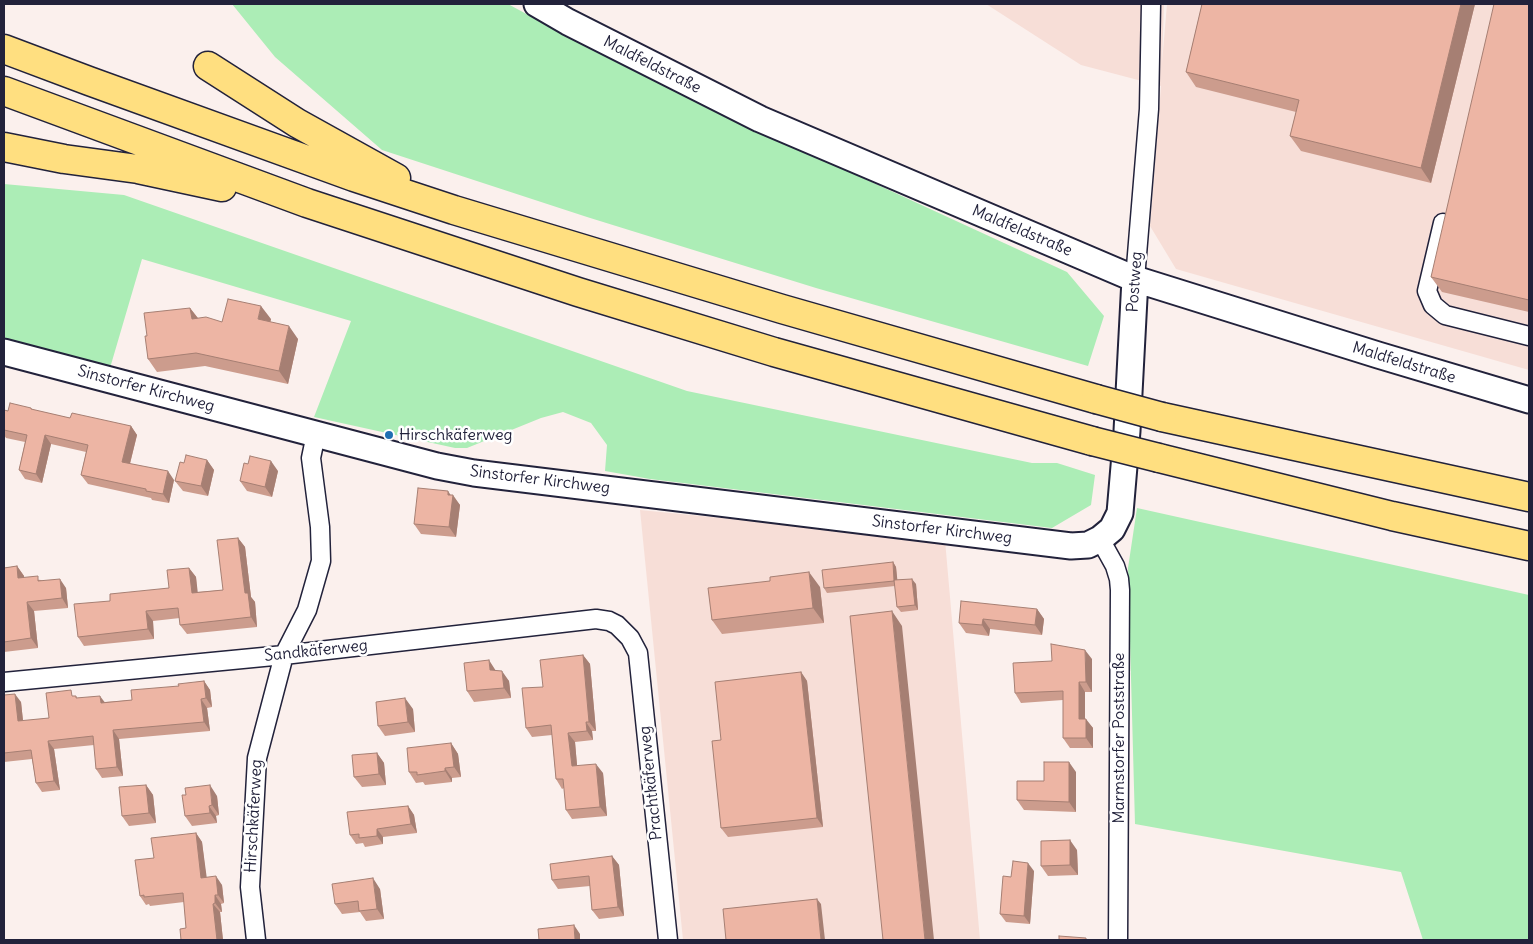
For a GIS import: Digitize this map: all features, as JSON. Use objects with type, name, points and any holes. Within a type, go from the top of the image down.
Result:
[{"type":"highway","points":[[4,49],[345,174],[454,210],[782,309],[1162,417],[1529,497]]},
{"type":"highway","points":[[208,66],[311,131],[454,210]]},
{"type":"highway","points":[[4,91],[307,203],[578,292],[774,352],[1158,458],[1392,516],[1529,546]]},
{"type":"highway","points":[[4,147],[64,159],[138,170],[307,203]]},
{"type":"street","name":"Maldfeldstraße","points":[[537,4],[568,22],[760,119],[1135,279],[1529,400]]},
{"type":"street","name":"Postweg","points":[[1094,542],[1112,529],[1120,513],[1127,431],[1135,279],[1149,109],[1151,4]]},
{"type":"street","points":[[1442,222],[1427,291],[1433,305],[1445,315],[1529,336]]},
{"type":"street","name":"Sinstorfer Kirchweg","points":[[4,352],[428,464],[474,473],[1061,545],[1094,542]]},
{"type":"street","name":"Hirschkäferweg","points":[[256,940],[250,887],[256,758],[284,655],[307,610],[321,561],[320,527],[311,458],[316,434]]},
{"type":"street","name":"Marmstorfer Poststraße","points":[[1094,542],[1115,566],[1120,590],[1118,940]]},
{"type":"street","name":"Sandkäferweg","points":[[4,682],[284,655],[596,619],[609,621],[624,630]]},
{"type":"street","name":"Prachtkäferweg","points":[[624,630],[635,645],[638,653],[668,940]]},
{"type":"shaded area","points":[[986,4],[1164,4],[1162,63],[1167,4],[1529,4],[1529,370],[1176,269],[1150,226],[1161,86],[1081,65]]},
{"type":"shaded area","points":[[640,510],[945,540],[980,940],[683,940]]},
{"type":"green space","points":[[232,4],[508,4],[565,35],[752,127],[1067,272],[1104,316],[1088,366],[816,288],[587,217],[382,150],[275,57]]},
{"type":"green space","points":[[4,184],[124,195],[687,391],[1032,463],[1057,463],[1095,475],[1091,505],[1052,528],[650,479],[605,471],[607,445],[591,423],[563,412],[541,418],[467,448],[455,448],[314,417],[351,321],[142,259],[110,368],[4,340]]},
{"type":"green space","points":[[1137,508],[1529,595],[1529,940],[1423,940],[1401,872],[1135,824],[1128,568]]},
{"type":"building","points":[[1202,4],[1461,4],[1421,168],[1290,136],[1299,100],[1186,72]]},
{"type":"building","points":[[1494,4],[1529,4],[1529,300],[1431,277]]},
{"type":"building","points":[[228,299],[261,306],[258,319],[289,326],[279,371],[196,353],[148,359],[144,313],[190,308],[192,319],[206,317],[222,322]]},
{"type":"building","points":[[10,403],[70,418],[72,413],[131,426],[122,462],[168,471],[163,494],[81,475],[88,445],[45,435],[36,474],[19,470],[27,435],[4,430],[4,410],[8,411]]},
{"type":"building","points":[[186,455],[207,460],[201,486],[175,481],[180,462],[184,463]]},
{"type":"building","points":[[250,456],[271,461],[265,487],[240,481],[244,463],[248,464]]},
{"type":"building","points":[[418,488],[448,491],[448,495],[453,495],[449,527],[414,524]]},
{"type":"building","points":[[238,538],[245,593],[248,593],[251,617],[180,625],[178,608],[146,611],[148,629],[78,637],[74,604],[110,601],[110,594],[169,588],[167,570],[189,568],[192,593],[223,590],[217,540]]},
{"type":"building","points":[[893,562],[894,581],[824,588],[822,570]]},
{"type":"building","points":[[17,566],[18,578],[38,576],[38,581],[60,579],[62,598],[27,602],[31,638],[4,642],[4,568]]},
{"type":"building","points":[[809,572],[813,608],[712,620],[708,588],[770,581],[770,577]]},
{"type":"building","points":[[912,579],[915,605],[897,607],[894,580]]},
{"type":"building","points":[[961,601],[1037,609],[1035,625],[983,619],[982,625],[959,623]]},
{"type":"building","points":[[892,611],[925,940],[883,940],[850,616]]},
{"type":"building","points":[[1051,644],[1085,650],[1086,682],[1079,682],[1079,719],[1086,719],[1086,738],[1063,738],[1063,691],[1015,693],[1013,663],[1052,661]]},
{"type":"building","points":[[583,655],[589,722],[586,722],[587,731],[568,733],[572,766],[596,764],[600,807],[566,810],[563,779],[556,779],[551,725],[526,728],[522,688],[543,687],[540,660]]},
{"type":"building","points":[[489,660],[490,670],[502,671],[504,688],[467,691],[464,663]]},
{"type":"building","points":[[801,672],[817,818],[721,828],[712,741],[721,740],[715,682]]},
{"type":"building","points":[[204,681],[206,698],[201,699],[204,722],[113,730],[117,767],[96,769],[93,736],[48,741],[54,781],[36,783],[31,750],[4,753],[4,695],[15,694],[18,721],[49,718],[46,693],[71,690],[72,696],[76,696],[76,698],[100,696],[101,703],[132,700],[131,690],[179,686],[178,684]]},
{"type":"building","points":[[405,698],[408,722],[378,726],[376,702]]},
{"type":"building","points":[[451,743],[454,767],[445,768],[445,771],[417,775],[417,772],[409,772],[407,748]]},
{"type":"building","points":[[377,753],[379,774],[354,777],[352,755]]},
{"type":"building","points":[[1044,762],[1069,762],[1069,802],[1017,800],[1017,781],[1044,781]]},
{"type":"building","points":[[146,785],[149,813],[122,816],[119,787]]},
{"type":"building","points":[[210,785],[212,805],[209,806],[210,813],[185,816],[182,795],[186,795],[185,788]]},
{"type":"building","points":[[408,806],[411,824],[377,829],[377,836],[359,838],[359,834],[350,835],[347,812]]},
{"type":"building","points":[[196,833],[201,878],[216,876],[218,895],[215,895],[215,903],[213,904],[217,940],[181,940],[180,929],[186,928],[183,893],[140,896],[135,860],[154,858],[151,838]]},
{"type":"building","points":[[1070,840],[1070,865],[1041,866],[1041,841]]},
{"type":"building","points":[[612,856],[618,907],[592,910],[589,876],[552,880],[550,864]]},
{"type":"building","points":[[1013,861],[1028,863],[1024,916],[1000,914],[1003,876],[1011,877]]},
{"type":"building","points":[[373,878],[377,909],[359,911],[358,901],[335,904],[332,884]]},
{"type":"building","points":[[817,899],[821,940],[726,940],[723,909]]},
{"type":"building","points":[[574,925],[575,940],[539,940],[538,929]]},
{"type":"building","points":[[1059,936],[1086,938],[1086,940],[1059,940]]},
{"type":"place","name":"Hirschkäferweg","points":[[389,435]]}]
